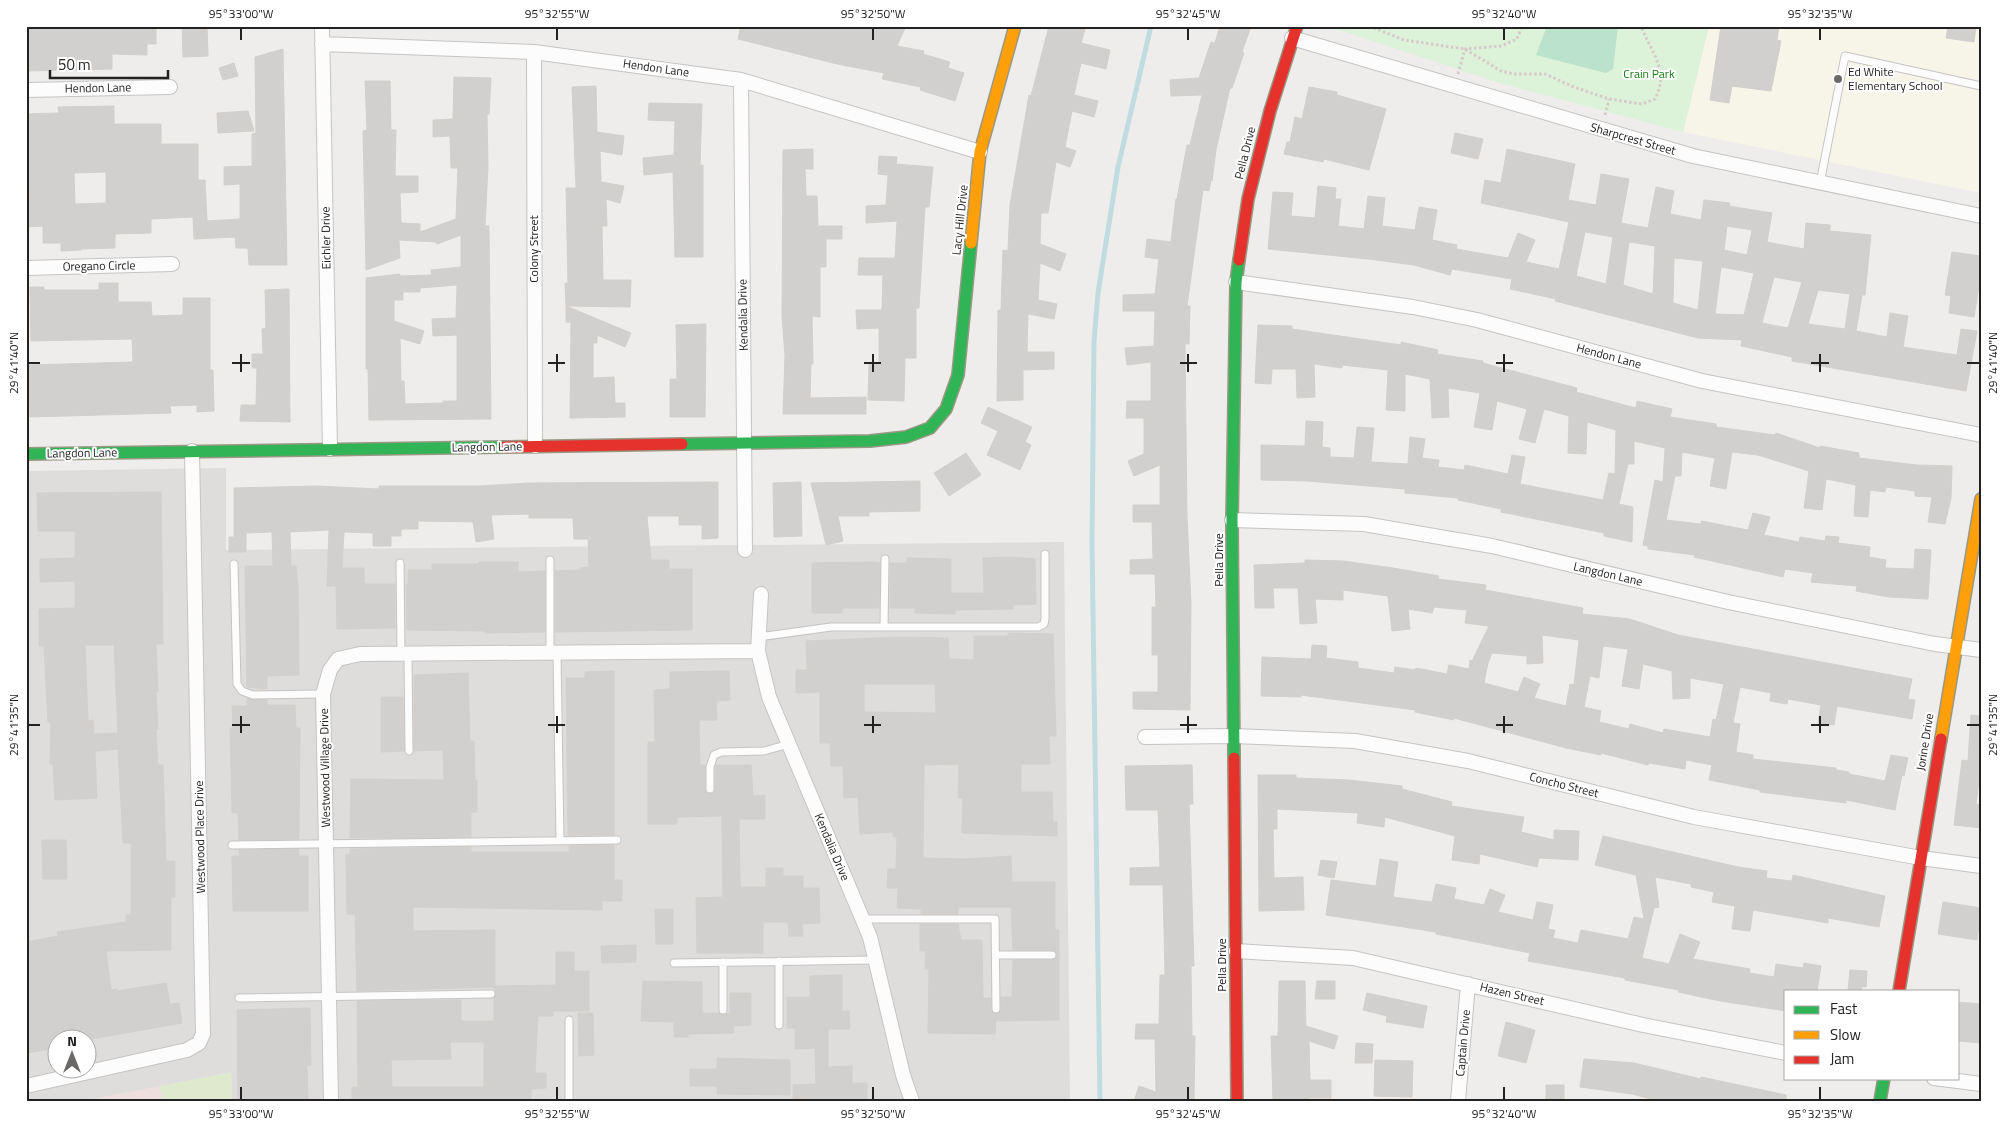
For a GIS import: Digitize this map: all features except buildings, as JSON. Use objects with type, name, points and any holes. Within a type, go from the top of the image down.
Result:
[{"type":"street","name":"Eichler Drive","points":[[322,26],[330,449]]},
{"type":"street","name":"Lacy Hill Drive","points":[[941,418],[950,403],[958,375],[980,152],[1015,26]]},
{"type":"street","name":"Sharpcrest Street","points":[[1295,32],[1454,86],[1693,156],[1981,216]]},
{"type":"street","name":"Pella Drive","points":[[1237,1101],[1232,520],[1236,282],[1248,199],[1270,111],[1295,32]]},
{"type":"street","name":"Hendon Lane","points":[[322,44],[534,52],[741,80],[980,152]]},
{"type":"street","name":"Colony Street","points":[[534,52],[535,446]]},
{"type":"street","name":"Kendalia Drive","points":[[741,80],[746,550]]},
{"type":"street","name":"Hendon Lane","points":[[26,90],[170,87]]},
{"type":"street","name":"Oregano Circle","points":[[26,268],[172,264]]},
{"type":"street","name":"Hendon Lane","points":[[1236,282],[1413,307],[1477,320],[1702,381],[1981,435]]},
{"type":"street","name":"Langdon Lane","points":[[26,454],[896,440],[916,435],[930,428],[941,418]]},
{"type":"street","name":"Westwood Place Drive","points":[[26,1086],[187,1050],[199,1043],[203,1034],[192,452]]},
{"type":"street","name":"Jorine Drive","points":[[1899,990],[1981,499]]},
{"type":"street","name":"Langdon Lane","points":[[1232,520],[1364,524],[1492,546],[1728,602],[1981,650]]},
{"type":"street","name":"Kendalia Drive","points":[[761,594],[759,644],[769,697],[862,919],[875,960],[903,1075],[912,1101]]},
{"type":"street","name":"Westwood Village Drive","points":[[331,1101],[323,694],[330,670],[338,658],[360,654],[554,654],[759,644]]},
{"type":"street","name":"Concho Street","points":[[1145,737],[1234,736],[1355,741],[1468,761],[1694,817],[1921,858],[1981,866]]},
{"type":"street","name":"Hazen Street","points":[[1236,951],[1353,958],[1643,1025],[1784,1053]]},
{"type":"street","name":"Captain Drive","points":[[1458,1101],[1468,984]]},
{"type":"street","points":[[1880,1101],[1884,1080]]},
{"type":"street","points":[[1950,1080],[1981,1084]]},
{"type":"lane","points":[[1820,183],[1846,56],[1981,86]]},
{"type":"lane","points":[[759,644],[831,627],[1038,627],[1044,624],[1045,554]]},
{"type":"lane","points":[[884,627],[885,559]]},
{"type":"lane","points":[[550,560],[560,840]]},
{"type":"lane","points":[[234,564],[237,684],[242,691],[253,695],[323,694]]},
{"type":"lane","points":[[400,564],[409,751]]},
{"type":"lane","points":[[710,789],[710,767],[714,755],[721,752],[764,751],[789,744]]},
{"type":"lane","points":[[232,845],[617,840]]},
{"type":"lane","points":[[862,919],[995,919],[996,1009]]},
{"type":"lane","points":[[996,955],[1052,955]]},
{"type":"lane","points":[[674,963],[875,960]]},
{"type":"lane","points":[[779,961],[779,1024]]},
{"type":"lane","points":[[723,962],[723,1010]]},
{"type":"lane","points":[[238,998],[490,994]]},
{"type":"lane","points":[[569,1020],[569,1101]]},
{"type":"path","points":[[1369,26],[1404,40],[1465,48],[1489,48],[1506,44],[1517,39],[1522,26]]},
{"type":"path","points":[[1465,48],[1501,71],[1514,74],[1545,74],[1574,87],[1609,99],[1642,104],[1655,99],[1661,87],[1662,76],[1641,26]]},
{"type":"path","points":[[1454,86],[1465,48]]},
{"type":"shaded area","name":"Ed White Elementary School","points":[[1709,26],[1981,26],[1981,193],[1683,132]]},
{"type":"shaded area","points":[[226,468],[226,550],[1064,542],[1070,1101],[232,1101],[231,1073],[83,1101],[26,1101],[26,471]]},
{"type":"shaded area","points":[[160,1086],[163,1101],[83,1101]]},
{"type":"green space","name":"Crain Park","points":[[1327,26],[1709,26],[1683,132],[1500,83]]},
{"type":"green space","points":[[1547,26],[1618,26],[1613,69],[1606,73],[1536,55]]},
{"type":"green space","points":[[231,1072],[232,1101],[163,1101],[160,1086]]},
{"type":"waterway","points":[[1100,1101],[1092,541],[1094,341],[1098,293],[1118,167],[1151,26]]},
{"type":"traffic: fast","points":[[682,444],[870,441],[906,437],[930,428],[946,409],[958,375],[971,243]]},
{"type":"traffic: fast","points":[[1234,758],[1232,520],[1236,282],[1239,260]]},
{"type":"traffic: fast","points":[[26,454],[504,447]]},
{"type":"traffic: fast","points":[[1880,1101],[1884,1080]]},
{"type":"traffic: slow","points":[[971,243],[980,152],[1015,26]]},
{"type":"traffic: slow","points":[[1941,739],[1981,499]]},
{"type":"traffic: jam","points":[[1239,260],[1248,199],[1270,111],[1297,26]]},
{"type":"traffic: jam","points":[[504,447],[682,444]]},
{"type":"traffic: jam","points":[[1899,990],[1941,739]]},
{"type":"traffic: jam","points":[[1234,758],[1237,1101]]},
{"type":"place","name":"Ed White Elementary School","points":[[1838,79]]}]
